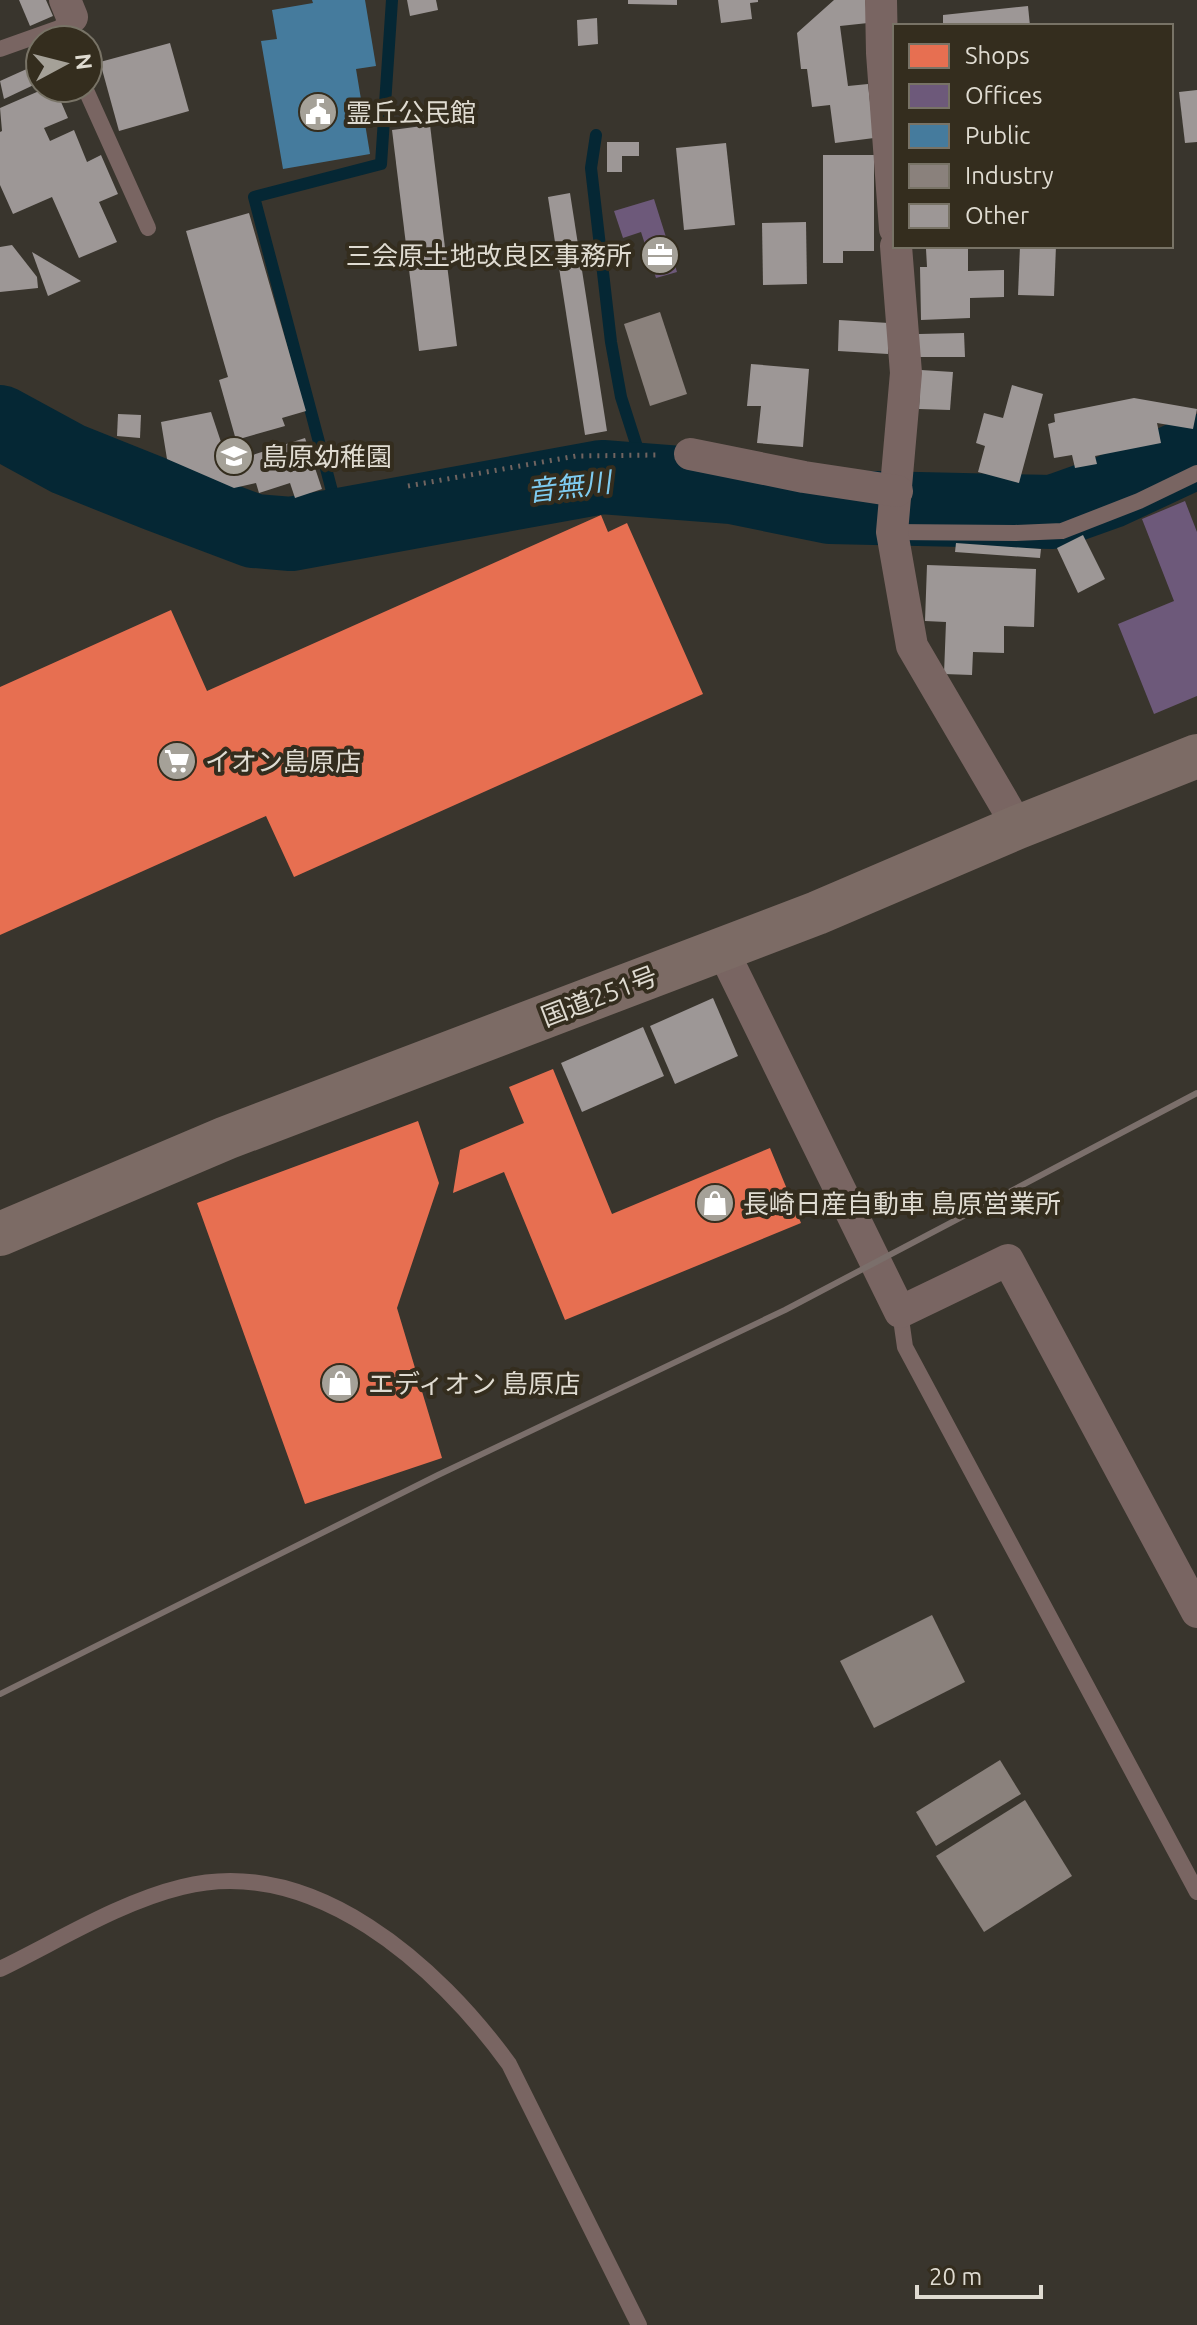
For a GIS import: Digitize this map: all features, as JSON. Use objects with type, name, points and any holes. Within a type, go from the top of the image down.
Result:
[{"type":"highway","name":"国道251号","points":[[0,1234],[226,1138],[817,913],[1018,827],[1197,756]]},
{"type":"street","points":[[881,0],[893,202]]},
{"type":"street","points":[[896,248],[906,373],[894,512],[912,646],[1018,827]]},
{"type":"street","points":[[690,454],[804,477],[894,512]]},
{"type":"street","points":[[722,949],[900,1312],[1008,1260],[1197,1612]]},
{"type":"lane","points":[[0,49],[65,21]]},
{"type":"lane","points":[[92,104],[148,228]]},
{"type":"lane","points":[[894,512],[1015,533],[1062,531],[1139,501],[1197,473]]},
{"type":"lane","points":[[900,1312],[905,1347],[1197,1892]]},
{"type":"lane","points":[[0,1969],[145,1897],[185,1886],[220,1882],[286,1889],[320,1901],[364,1923],[397,1944],[440,1982],[486,2032],[509,2064],[639,2325]]},
{"type":"path","points":[[408,486],[576,456],[690,454]]},
{"type":"building: Shops","points":[[601,515],[608,532],[627,523],[703,694],[294,877],[266,816],[0,935],[0,687],[171,610],[207,691]]},
{"type":"building: Shops","name":"長崎日産自動車 島原営業所","points":[[553,1069],[612,1214],[770,1148],[801,1223],[565,1320],[504,1172],[453,1193],[460,1150],[524,1123],[509,1087]]},
{"type":"building: Shops","name":"エディオン 島原店","points":[[418,1121],[439,1183],[397,1308],[442,1458],[305,1504],[197,1203]]},
{"type":"building: Offices","name":"三会原土地改良区事務所","points":[[654,199],[677,272],[656,278],[641,232],[623,238],[614,211]]},
{"type":"building: Offices","points":[[1185,501],[1197,532],[1197,696],[1154,714],[1118,624],[1174,601],[1142,519]]},
{"type":"building: Public","name":"霊丘公民館","points":[[312,0],[365,0],[376,66],[356,69],[370,154],[283,169],[261,41],[277,39],[272,10],[313,3]]},
{"type":"building: Industry","points":[[660,312],[687,394],[650,406],[624,324]]},
{"type":"building: Industry","points":[[932,1615],[965,1682],[874,1728],[840,1661]]},
{"type":"building: Industry","points":[[1000,1760],[1021,1794],[936,1846],[916,1812]]},
{"type":"building: Industry","points":[[1025,1800],[1072,1876],[984,1932],[936,1856]]},
{"type":"building: Other","points":[[19,0],[46,0],[53,16],[29,24]]},
{"type":"building: Other","points":[[407,0],[436,0],[438,10],[410,16]]},
{"type":"building: Other","points":[[628,0],[677,0],[677,5],[628,4]]},
{"type":"building: Other","points":[[718,0],[758,2],[750,3],[752,19],[721,23]]},
{"type":"building: Other","points":[[834,0],[865,0],[868,23],[840,26],[848,86],[868,84],[874,138],[835,143],[830,105],[812,107],[807,69],[801,69],[797,33]]},
{"type":"building: Other","points":[[1028,6],[1030,24],[943,24],[943,15]]},
{"type":"building: Other","points":[[597,18],[598,44],[578,46],[577,20]]},
{"type":"building: Other","points":[[170,43],[189,111],[119,131],[104,77],[104,61]]},
{"type":"building: Other","points":[[24,70],[24,90],[4,99],[0,81]]},
{"type":"building: Other","points":[[1197,90],[1197,142],[1185,143],[1179,92]]},
{"type":"building: Other","points":[[24,98],[24,104],[62,104],[68,118],[44,128],[50,141],[74,130],[87,162],[101,155],[118,194],[99,202],[117,242],[79,258],[52,197],[13,214],[0,185],[0,108]]},
{"type":"building: Other","points":[[430,125],[457,346],[419,351],[392,130]]},
{"type":"building: Other","points":[[607,142],[639,142],[639,156],[622,156],[622,172],[607,172]]},
{"type":"building: Other","points":[[726,143],[735,225],[684,230],[676,148]]},
{"type":"building: Other","points":[[823,155],[874,155],[874,251],[843,251],[843,263],[823,263]]},
{"type":"building: Other","points":[[570,193],[607,431],[585,435],[548,197]]},
{"type":"building: Other","points":[[249,213],[306,411],[282,418],[285,426],[236,440],[219,380],[228,377],[186,231]]},
{"type":"building: Other","points":[[806,222],[807,284],[763,285],[762,223]]},
{"type":"building: Other","points":[[12,245],[37,277],[38,288],[0,292],[0,247]]},
{"type":"building: Other","points":[[968,248],[968,271],[1004,270],[1004,297],[970,298],[970,318],[921,320],[920,267],[927,267],[926,249]]},
{"type":"building: Other","points":[[1020,248],[1056,248],[1054,296],[1018,295]]},
{"type":"building: Other","points":[[32,252],[81,281],[48,296]]},
{"type":"building: Other","points":[[839,320],[889,323],[888,354],[838,351]]},
{"type":"building: Other","points":[[964,333],[965,357],[919,357],[919,334]]},
{"type":"building: Other","points":[[751,364],[809,369],[803,447],[757,443],[761,406],[747,406]]},
{"type":"building: Other","points":[[921,370],[953,372],[950,410],[919,409]]},
{"type":"building: Other","points":[[1012,385],[1043,394],[1019,483],[978,472],[985,446],[976,443],[984,413],[1003,418]]},
{"type":"building: Other","points":[[1134,398],[1197,409],[1193,429],[1157,423],[1161,443],[1095,456],[1097,464],[1075,468],[1072,455],[1054,458],[1048,424],[1055,422],[1054,414]]},
{"type":"building: Other","points":[[211,412],[228,463],[305,438],[322,489],[295,498],[290,483],[259,493],[256,483],[234,488],[167,459],[161,422]]},
{"type":"building: Other","points":[[118,414],[141,415],[140,438],[117,436]]},
{"type":"building: Other","points":[[1083,535],[1105,579],[1078,593],[1057,548]]},
{"type":"building: Other","points":[[956,543],[1041,549],[1040,558],[955,552]]},
{"type":"building: Other","points":[[927,565],[1036,569],[1034,627],[1004,626],[1004,653],[973,652],[972,675],[944,674],[946,622],[925,621]]},
{"type":"building: Other","points":[[713,998],[738,1056],[675,1084],[650,1026]]},
{"type":"building: Other","points":[[643,1027],[664,1076],[582,1112],[561,1063]]},
{"type":"waterway","points":[[341,525],[254,197],[381,164],[392,0]]},
{"type":"waterway","points":[[596,135],[591,168],[611,342],[621,397],[648,481]]},
{"type":"waterway","name":"音無川","points":[[0,422],[68,459],[158,495],[254,531],[291,534],[602,477],[732,487],[830,507],[1053,512],[1109,492],[1197,451]]},
{"type":"railway","points":[[0,1694],[438,1475],[785,1310],[1197,1093]]},
{"type":"place","name":"霊丘公民館","points":[[318,112]]},
{"type":"place","name":"三会原土地改良区事務所","points":[[660,255]]},
{"type":"place","name":"島原幼稚園","points":[[234,456]]},
{"type":"place","name":"イオン島原店","points":[[177,761]]},
{"type":"place","name":"長崎日産自動車 島原営業所","points":[[715,1203]]},
{"type":"place","name":"エディオン 島原店","points":[[340,1383]]}]
